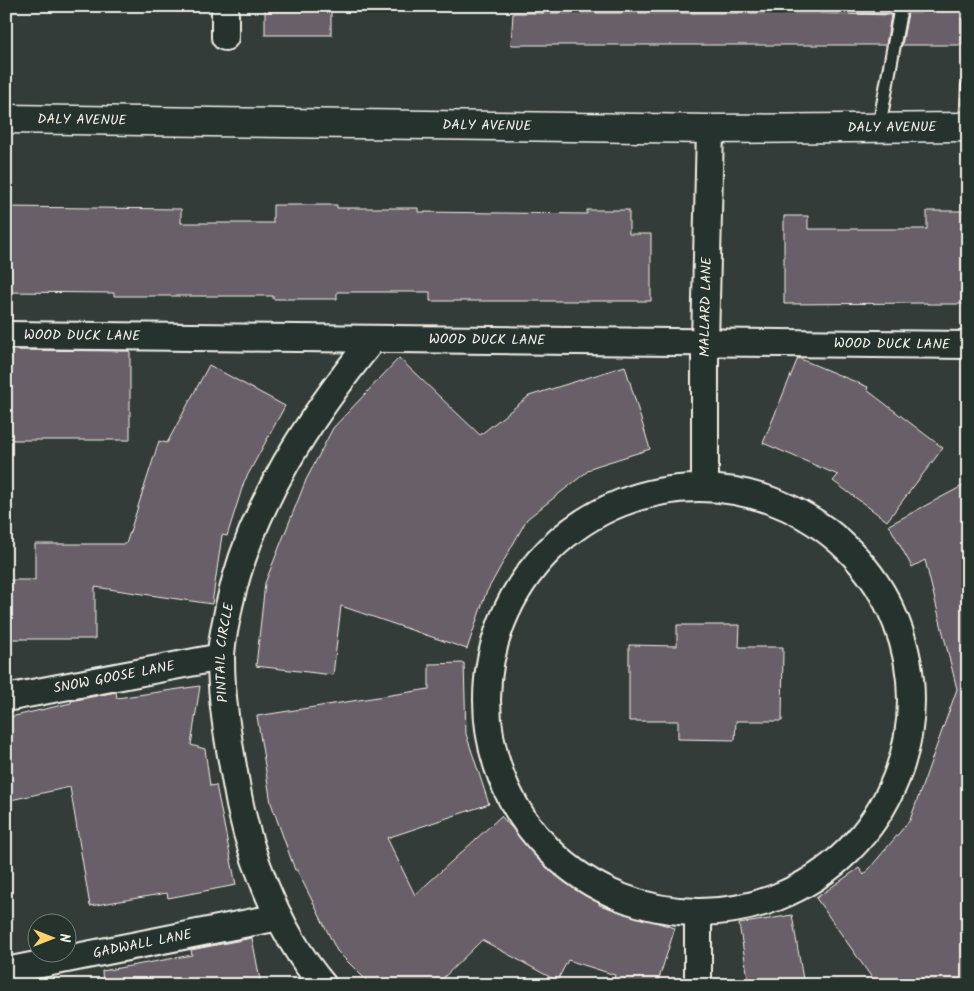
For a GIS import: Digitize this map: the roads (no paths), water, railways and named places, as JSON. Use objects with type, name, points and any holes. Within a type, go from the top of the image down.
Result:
[{"type":"street","points":[[225,6],[225,37]]},
{"type":"street","name":"DALY AVENUE","points":[[6,119],[710,129],[967,127]]},
{"type":"street","name":"MALLARD LANE","points":[[705,486],[705,343],[710,129]]},
{"type":"street","name":"WOOD DUCK LANE","points":[[6,335],[968,345]]},
{"type":"street","name":"PINTAIL CIRCLE","points":[[323,985],[312,972],[279,917],[254,859],[240,812],[224,710],[221,657],[223,637],[233,589],[250,534],[271,489],[304,433],[338,382],[372,339]]},
{"type":"street","points":[[705,486],[744,491],[781,504],[815,521],[845,546],[871,576],[890,609],[904,646],[910,684],[910,723],[902,761],[887,797],[866,830],[840,859],[809,882],[774,899],[736,910],[698,914],[659,909],[621,898],[586,880],[554,856],[528,826],[508,792],[494,755],[488,716],[489,677],[497,638],[511,601],[538,562],[560,539],[592,516],[627,499],[666,488],[705,486]]},
{"type":"street","name":"SNOW GOOSE LANE","points":[[6,698],[221,657]]},
{"type":"street","points":[[698,914],[698,985]]},
{"type":"street","name":"GADWALL LANE","points":[[6,971],[279,917]]},
{"type":"lane","points":[[822,6],[901,7],[879,127]]},
{"type":"lane","points":[[967,127],[968,86]]}]
